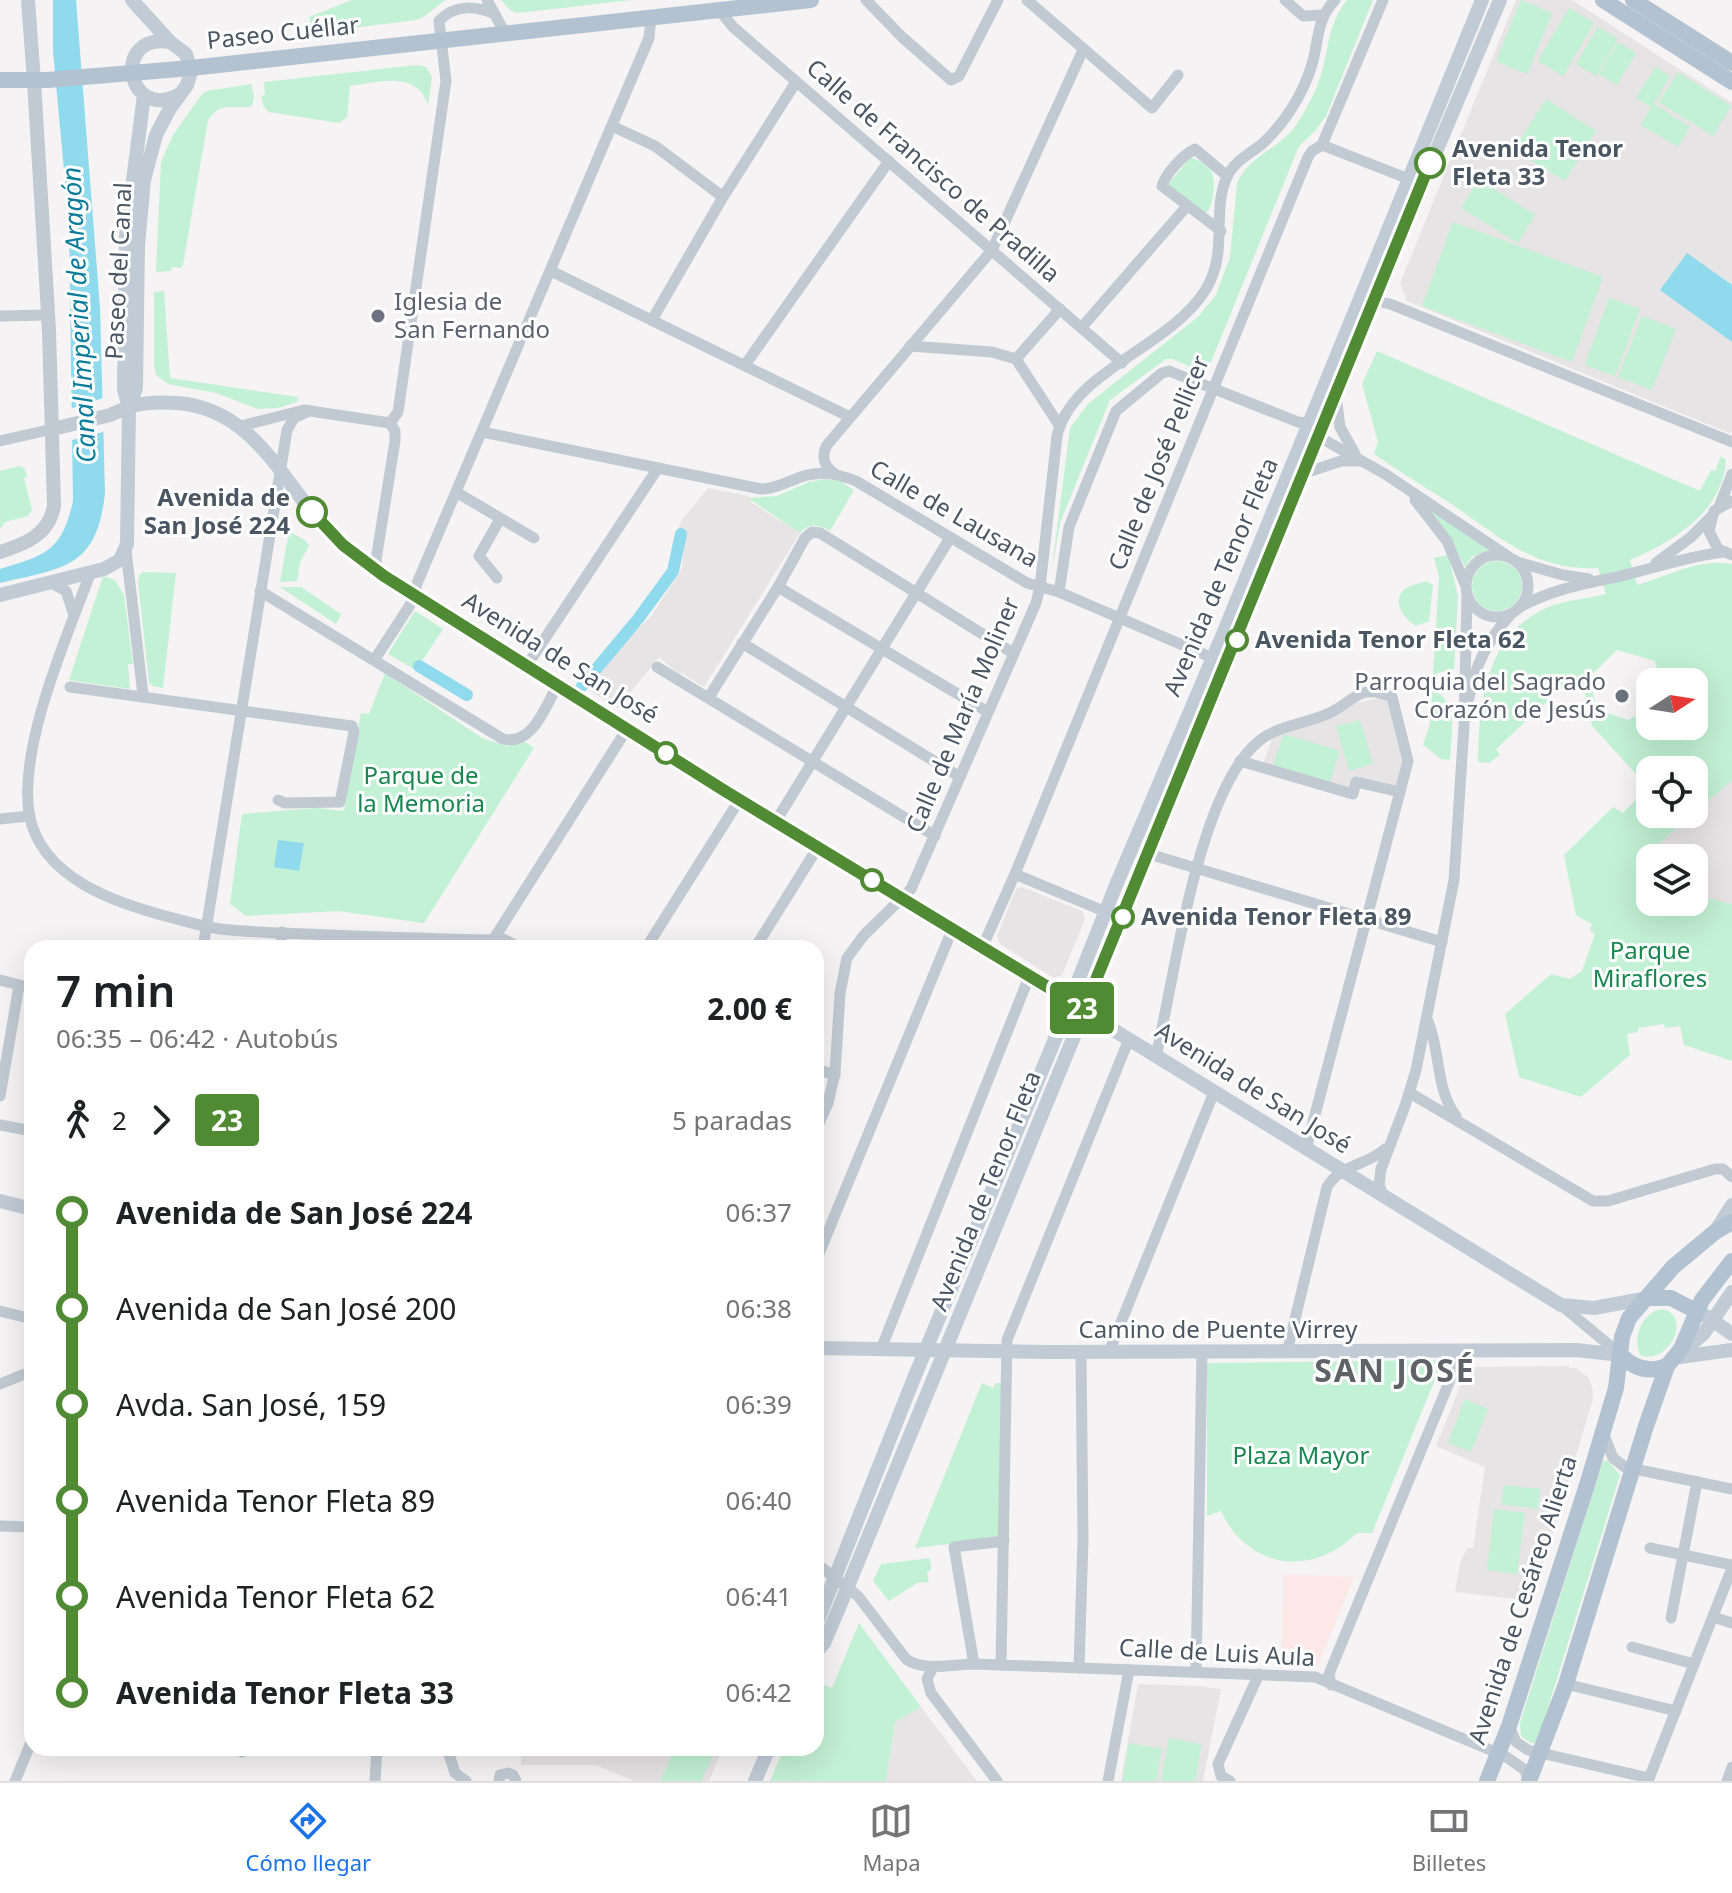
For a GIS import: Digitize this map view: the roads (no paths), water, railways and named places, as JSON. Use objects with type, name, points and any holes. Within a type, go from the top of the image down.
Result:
[{"type":"main road","points":[[28,0],[41,80]]},
{"type":"main road","points":[[132,0],[170,42],[186,54],[191,68]]},
{"type":"main road","name":"Paseo Cuéllar","points":[[0,80],[132,74],[811,0]]},
{"type":"main road","name":"Avenida de Tenor Fleta","points":[[824,1643],[1305,473],[1374,299],[1482,0]]},
{"type":"main road","name":"Avenida de Tenor Fleta","points":[[824,1603],[1356,302],[1500,0]]},
{"type":"main road","points":[[1603,0],[1732,82]]},
{"type":"main road","points":[[1633,0],[1732,63]]},
{"type":"main road","points":[[170,42],[154,41],[145,46],[134,58],[132,74],[137,88],[144,95],[161,100],[178,95]]},
{"type":"main road","name":"Paseo del Canal","points":[[129,407],[136,388],[138,245],[144,180],[156,135],[189,81],[191,68]]},
{"type":"main road","name":"Paseo del Canal","points":[[126,550],[129,407],[124,390],[126,236],[144,95]]},
{"type":"main road","name":"Avenida de San José","points":[[129,407],[157,402],[185,404],[215,411],[241,426],[262,446],[338,541],[378,572],[526,667],[1561,1305],[1594,1308],[1648,1298],[1671,1298],[1732,1334]]},
{"type":"main road","points":[[0,595],[90,574],[116,563],[126,550]]},
{"type":"main road","points":[[0,1201],[24,1207]]},
{"type":"main road","name":"Avenida de Cesáreo Alierta","points":[[1715,1232],[1732,1205]]},
{"type":"main road","name":"Avenida de Cesáreo Alierta","points":[[1487,1781],[1509,1726],[1603,1432],[1616,1388],[1622,1337],[1629,1318],[1673,1267],[1732,1222]]},
{"type":"main road","points":[[1529,1781],[1566,1684],[1632,1469],[1672,1362],[1709,1289],[1732,1261]]},
{"type":"main road","points":[[1672,1362],[1714,1321],[1732,1292]]},
{"type":"main road","name":"Camino de Puente Virrey","points":[[824,1348],[1007,1352],[1576,1350],[1621,1355]]},
{"type":"main road","name":"Avenida de San José","points":[[1621,1355],[1640,1369],[1651,1370],[1672,1362],[1732,1350]]},
{"type":"main road","points":[[755,1781],[766,1756]]},
{"type":"street","points":[[487,0],[505,33]]},
{"type":"street","points":[[866,0],[951,80],[959,76],[998,0]]},
{"type":"street","points":[[1027,0],[1152,108],[1178,75]]},
{"type":"street","points":[[1285,0],[1303,16],[1322,15]]},
{"type":"street","points":[[1221,231],[1162,186],[1164,179],[1191,149],[1195,149],[1227,176],[1280,126],[1300,94],[1314,59],[1322,15],[1335,0]]},
{"type":"street","name":"Calle de José Pellicer","points":[[982,948],[1308,157],[1322,145],[1383,0]]},
{"type":"street","points":[[241,426],[309,411],[390,423],[396,418],[446,81],[439,21],[453,11],[473,7],[495,14]]},
{"type":"street","name":"Calle de Francisco de Pradilla","points":[[719,10],[733,27],[1122,363]]},
{"type":"street","points":[[375,659],[414,595],[649,38],[651,17]]},
{"type":"street","points":[[551,271],[850,417],[992,250],[1083,50]]},
{"type":"street","points":[[0,552],[31,540],[48,524],[54,506],[59,428],[48,315],[41,80]]},
{"type":"street","points":[[652,320],[723,197],[796,82]]},
{"type":"street","points":[[612,126],[655,146],[723,197]]},
{"type":"street","points":[[1322,145],[1416,181]]},
{"type":"street","points":[[745,365],[889,161]]},
{"type":"street","name":"Calle de María Moliner","points":[[824,1105],[835,1075],[840,993],[847,958],[864,935],[911,889],[1036,603],[1059,425],[1068,407],[1083,391],[1177,322],[1196,303],[1218,262],[1227,176]]},
{"type":"street","points":[[1082,327],[1187,206]]},
{"type":"street","points":[[1356,302],[1374,299],[1732,442]]},
{"type":"street","points":[[1016,359],[1060,309]]},
{"type":"street","points":[[0,316],[48,315]]},
{"type":"street","points":[[910,346],[992,352],[1016,359],[1059,425]]},
{"type":"street","name":"Calle de María Moliner","points":[[1059,592],[1069,527],[1118,408],[1165,372],[1214,387]]},
{"type":"street","points":[[1214,387],[1298,422],[1309,423],[1311,430],[1319,437],[1401,485],[1523,569],[1528,589],[1480,659],[1464,726]]},
{"type":"street","points":[[1336,392],[1340,427],[1361,461]]},
{"type":"street","points":[[0,441],[110,415],[129,407]]},
{"type":"street","points":[[204,940],[288,426],[294,418],[309,411]]},
{"type":"street","name":"Calle de Lausana","points":[[835,474],[825,463],[824,455],[827,445],[850,417]]},
{"type":"street","points":[[378,572],[376,560],[395,441],[395,431],[390,423]]},
{"type":"street","name":"Calle de Lausana","points":[[482,432],[761,489],[770,489],[814,473],[835,474],[856,481],[1027,583],[1059,592],[1213,657],[1230,658]]},
{"type":"street","points":[[1305,473],[1341,461],[1361,461]]},
{"type":"street","points":[[526,667],[658,468]]},
{"type":"street","points":[[1648,568],[1679,546],[1711,517],[1719,507],[1732,474]]},
{"type":"street","points":[[1401,485],[1440,529],[1454,554],[1473,606],[1490,617],[1515,611],[1555,591],[1692,557],[1728,554]]},
{"type":"street","points":[[456,492],[534,538]]},
{"type":"street","points":[[1719,507],[1732,501]]},
{"type":"street","points":[[1711,517],[1710,538],[1728,554]]},
{"type":"street","points":[[497,578],[479,556],[500,519]]},
{"type":"street","points":[[709,697],[805,538],[812,532],[820,533],[1013,653]]},
{"type":"street","points":[[776,821],[950,538]]},
{"type":"street","points":[[126,550],[143,695]]},
{"type":"street","points":[[1384,1197],[1379,1174],[1410,1093],[1457,855],[1467,576],[1480,560],[1499,555],[1563,575],[1597,580]]},
{"type":"street","points":[[90,574],[74,615],[33,749],[28,778],[30,816],[35,832],[50,855],[91,890],[125,906],[206,926],[421,940]]},
{"type":"street","points":[[53,584],[66,591],[74,615]]},
{"type":"street","points":[[778,587],[988,712]]},
{"type":"street","points":[[260,591],[507,741],[520,740],[528,735],[557,686]]},
{"type":"street","points":[[742,643],[960,777]]},
{"type":"street","points":[[657,667],[935,836]]},
{"type":"street","points":[[70,687],[348,724],[353,728],[340,802],[285,803],[278,800]]},
{"type":"street","points":[[1156,1056],[1196,868],[1212,819],[1240,761],[1268,735],[1331,713],[1361,692],[1380,691],[1394,699],[1408,758],[1306,1149]]},
{"type":"street","points":[[494,940],[627,729]]},
{"type":"street","points":[[1240,761],[1353,794],[1356,782],[1400,792]]},
{"type":"street","points":[[651,940],[740,799]]},
{"type":"street","points":[[0,819],[30,816]]},
{"type":"street","points":[[760,940],[818,847]]},
{"type":"street","points":[[1149,854],[1442,942]]},
{"type":"street","points":[[1015,874],[1106,912]]},
{"type":"street","points":[[824,1242],[952,930]]},
{"type":"street","points":[[282,932],[282,940]]},
{"type":"street","points":[[333,940],[334,935]]},
{"type":"street","points":[[881,1349],[1029,977]]},
{"type":"street","points":[[0,980],[24,987]]},
{"type":"street","points":[[0,1096],[19,986]]},
{"type":"street","points":[[1427,1019],[1435,1038],[1448,1105],[1462,1123]]},
{"type":"street","points":[[1001,1665],[1008,1336],[1129,1039]]},
{"type":"street","points":[[824,1072],[835,1075]]},
{"type":"street","points":[[1427,1102],[1438,1097],[1442,1086]]},
{"type":"street","points":[[1109,1352],[1214,1092]]},
{"type":"street","points":[[1410,1093],[1597,1202],[1715,1169],[1723,1169],[1732,1177]]},
{"type":"street","points":[[0,1125],[24,1130]]},
{"type":"street","points":[[1287,1352],[1324,1194],[1331,1180],[1341,1171],[1374,1158],[1388,1145]]},
{"type":"street","name":"Avenida de San José","points":[[1561,1305],[1621,1355]]},
{"type":"street","points":[[0,1311],[24,1317]]},
{"type":"street","points":[[1331,1685],[1329,1674],[1462,1351]]},
{"type":"street","points":[[1079,1668],[1083,1540],[1081,1352]]},
{"type":"street","points":[[1196,1672],[1202,1352]]},
{"type":"street","points":[[0,1384],[24,1374]]},
{"type":"street","name":"Avenida de Cesáreo Alierta","points":[[1603,1432],[1615,1461],[1632,1469]]},
{"type":"street","points":[[1632,1469],[1732,1489]]},
{"type":"street","points":[[1671,1618],[1697,1482]]},
{"type":"street","points":[[0,1526],[24,1527]]},
{"type":"street","points":[[974,1664],[954,1547],[1004,1541]]},
{"type":"street","points":[[1509,1726],[1518,1745],[1541,1754],[1649,1780],[1732,1566],[1650,1548]]},
{"type":"street","points":[[824,1568],[858,1596],[906,1659],[928,1666],[927,1679],[931,1693],[997,1781]]},
{"type":"street","points":[[1713,1617],[1732,1623]]},
{"type":"street","points":[[1632,1647],[1694,1664]]},
{"type":"street","name":"Calle de Luis Aula","points":[[928,1666],[974,1664],[1315,1677],[1498,1753],[1522,1767],[1529,1781]]},
{"type":"street","points":[[1108,1781],[1129,1670]]},
{"type":"street","points":[[1230,1781],[1221,1776],[1218,1764],[1259,1674]]},
{"type":"street","points":[[1566,1684],[1676,1711]]},
{"type":"street","points":[[15,1781],[25,1756]]},
{"type":"street","points":[[375,1781],[377,1756]]},
{"type":"street","points":[[450,1756],[455,1773],[466,1781]]},
{"type":"street","points":[[1727,1781],[1732,1767]]},
{"type":"street","points":[[499,1781],[500,1775],[508,1773],[516,1781]]},
{"type":"water","name":"Canal Imperial de Aragón","points":[[53,0],[76,0],[100,308],[105,493],[94,537],[74,560],[59,568],[0,583],[0,569],[40,555],[57,541],[69,518],[73,501],[69,225],[53,51]]},
{"type":"water","points":[[1687,253],[1732,285],[1732,342],[1660,290]]},
{"type":"water","points":[[278,840],[304,843],[299,871],[274,867]]},
{"type":"waterway","points":[[582,686],[673,571],[681,534]]},
{"type":"waterway","points":[[419,666],[467,695]]},
{"type":"place","name":"Avenida Tenor Fleta 33","points":[[1430,163]]},
{"type":"place","name":"Iglesia de San Fernando","points":[[378,316]]},
{"type":"place","name":"Avenida de San José 224","points":[[312,512]]},
{"type":"place","name":"Avenida Tenor Fleta 62","points":[[1237,640]]},
{"type":"place","name":"Parroquia del Sagrado Corazón de Jesús","points":[[1622,696]]},
{"type":"place","name":"Avenida Tenor Fleta 89","points":[[1123,917]]},
{"type":"district","name":"SAN JOSÉ","points":[[1395,1371]]},
{"type":"park label","name":"Parque de la Memoria","points":[[421,790]]},
{"type":"park label","name":"Parque Miraflores","points":[[1650,965]]},
{"type":"park label","name":"Plaza Mayor","points":[[1301,1456]]}]
